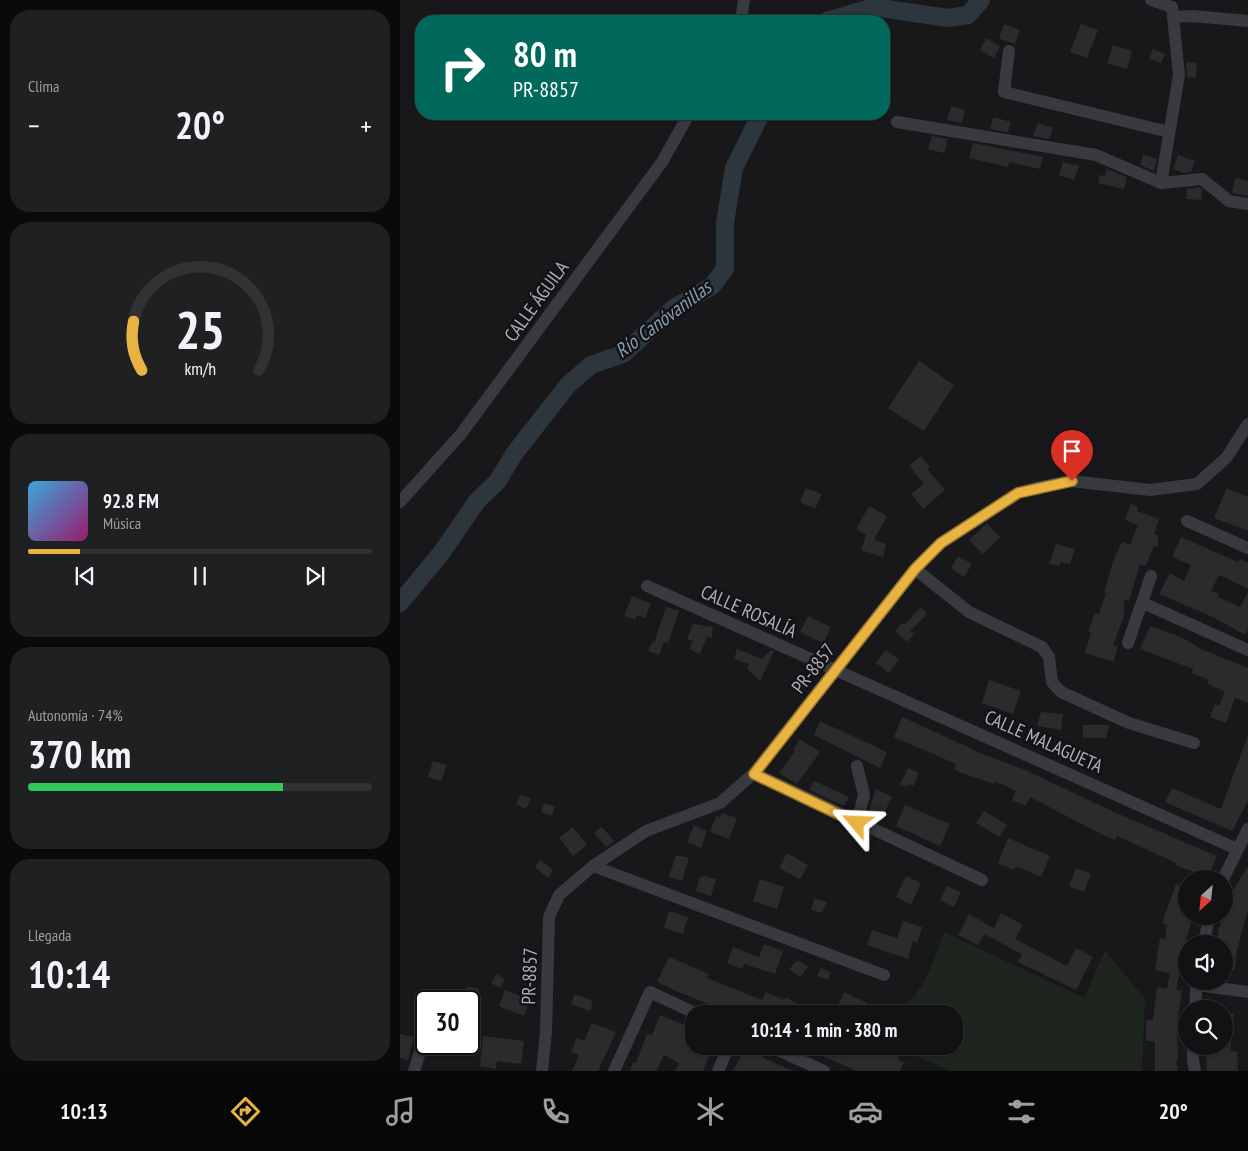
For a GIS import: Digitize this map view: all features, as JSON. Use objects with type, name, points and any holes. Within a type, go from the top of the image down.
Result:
[{"type":"street","points":[[742,15],[744,0]]},
{"type":"street","points":[[1151,0],[1172,7],[1179,75],[1161,182]]},
{"type":"street","points":[[1173,17],[1193,16],[1248,21]]},
{"type":"street","points":[[1009,51],[1004,92],[1169,132]]},
{"type":"street","name":"CALLE ÁGUILA","points":[[400,502],[461,434],[662,162],[686,120]]},
{"type":"street","points":[[897,122],[1096,155],[1161,182],[1202,179],[1229,201],[1248,204]]},
{"type":"street","name":"PR-8857","points":[[542,1071],[546,1032],[549,917],[559,895],[593,866],[646,831],[720,803],[754,774],[915,569],[941,543],[1018,493],[1072,481],[1150,490],[1197,484],[1227,456],[1248,424]]},
{"type":"street","points":[[1186,521],[1248,548]]},
{"type":"street","points":[[915,569],[969,612],[1042,647],[1049,657],[1052,682],[1061,692],[1129,723],[1194,743]]},
{"type":"street","points":[[1128,643],[1151,576]]},
{"type":"street","name":"CALLE ROSALÍA","points":[[648,586],[836,669]]},
{"type":"street","points":[[1142,603],[1248,650]]},
{"type":"street","name":"CALLE MALAGUETA","points":[[836,669],[1237,848]]},
{"type":"street","points":[[857,766],[864,795],[857,823]]},
{"type":"street","points":[[754,774],[982,880]]},
{"type":"street","points":[[1227,870],[1248,829]]},
{"type":"street","points":[[593,866],[884,975]]},
{"type":"street","points":[[1233,989],[1248,992]]},
{"type":"street","points":[[614,1071],[650,992],[685,1008]]},
{"type":"street","points":[[414,1071],[419,1055]]},
{"type":"street","points":[[718,1071],[725,1055]]},
{"type":"street","points":[[788,1055],[822,1071]]},
{"type":"street","points":[[1194,1055],[1195,1071]]},
{"type":"shaded area","points":[[944,932],[1084,998],[1105,951],[1145,999],[1142,1071],[950,1071],[915,1055],[963,1055],[963,1005],[905,1005],[920,988],[936,955]]},
{"type":"building","points":[[1004,24],[1020,30],[1015,44],[999,39]]},
{"type":"building","points":[[1081,24],[1098,30],[1087,58],[1070,52]]},
{"type":"building","points":[[986,38],[1000,46],[994,58],[980,50]]},
{"type":"building","points":[[1113,45],[1132,51],[1127,69],[1107,63]]},
{"type":"building","points":[[1153,49],[1165,54],[1161,63],[1149,59]]},
{"type":"building","points":[[1186,62],[1197,63],[1196,78],[1187,77]]},
{"type":"building","points":[[951,106],[965,110],[962,123],[947,120]]},
{"type":"building","points":[[993,117],[1011,122],[1008,132],[990,129]]},
{"type":"building","points":[[1038,123],[1053,128],[1049,139],[1033,136]]},
{"type":"building","points":[[932,136],[948,139],[944,153],[928,149]]},
{"type":"building","points":[[973,143],[1043,157],[1040,169],[1009,162],[1008,167],[969,158]]},
{"type":"building","points":[[1143,154],[1157,159],[1154,171],[1140,165]]},
{"type":"building","points":[[1178,155],[1195,161],[1191,172],[1183,173],[1173,169]]},
{"type":"building","points":[[1063,162],[1079,166],[1074,180],[1059,175]]},
{"type":"building","points":[[1107,169],[1127,177],[1124,189],[1098,183],[1100,175],[1105,176]]},
{"type":"building","points":[[1235,178],[1248,181],[1248,196],[1232,193]]},
{"type":"building","points":[[1199,187],[1202,189],[1201,200],[1186,199],[1187,189]]},
{"type":"building","points":[[919,361],[954,385],[924,431],[888,408]]},
{"type":"building","points":[[921,456],[930,467],[927,469],[945,490],[923,509],[911,494],[924,484],[909,466]]},
{"type":"building","points":[[806,488],[822,494],[815,509],[800,502]]},
{"type":"building","points":[[1227,488],[1248,497],[1248,531],[1214,518]]},
{"type":"building","points":[[1131,503],[1138,507],[1137,511],[1159,519],[1154,534],[1158,535],[1158,546],[1154,546],[1146,566],[1140,564],[1129,601],[1124,599],[1124,616],[1113,645],[1118,647],[1113,662],[1085,653],[1091,633],[1088,632],[1095,613],[1099,614],[1113,561],[1122,542],[1130,545],[1138,525],[1125,520]]},
{"type":"building","points":[[869,506],[887,516],[874,540],[886,544],[883,557],[861,550],[866,535],[856,529]]},
{"type":"building","points":[[987,523],[1000,537],[983,554],[969,540]]},
{"type":"building","points":[[1181,537],[1238,562],[1240,559],[1248,563],[1248,589],[1219,575],[1211,591],[1219,594],[1218,597],[1240,607],[1248,592],[1248,629],[1245,635],[1215,618],[1159,594],[1170,573],[1184,581],[1191,565],[1172,557]]},
{"type":"building","points":[[1056,544],[1075,549],[1070,564],[1061,562],[1059,566],[1049,564]]},
{"type":"building","points":[[958,556],[972,564],[964,577],[951,568]]},
{"type":"building","points":[[632,596],[651,604],[645,618],[637,615],[635,620],[624,616]]},
{"type":"building","points":[[666,607],[679,611],[668,643],[664,642],[659,655],[648,651],[652,642],[654,643]]},
{"type":"building","points":[[921,607],[927,614],[910,631],[914,634],[907,642],[895,631],[902,623],[904,625]]},
{"type":"building","points":[[808,616],[831,627],[823,643],[800,632]]},
{"type":"building","points":[[693,624],[713,627],[712,638],[707,637],[700,654],[689,649],[693,641],[687,639]]},
{"type":"building","points":[[1150,626],[1181,637],[1201,649],[1248,668],[1248,703],[1235,698],[1226,723],[1210,717],[1215,704],[1219,706],[1225,692],[1207,683],[1209,680],[1192,673],[1193,669],[1140,649]]},
{"type":"building","points":[[737,649],[762,659],[771,650],[774,651],[760,681],[747,668],[749,664],[734,659]]},
{"type":"building","points":[[885,650],[899,659],[889,673],[876,663]]},
{"type":"building","points":[[989,680],[1021,691],[1013,714],[982,703]]},
{"type":"building","points":[[1041,712],[1063,714],[1061,730],[1037,726]]},
{"type":"building","points":[[902,717],[1217,856],[1211,870],[1189,870],[1175,865],[1176,863],[1117,836],[1115,840],[1101,834],[1030,797],[1026,806],[1012,800],[1016,791],[995,781],[994,784],[962,773],[954,769],[956,764],[894,737]]},
{"type":"building","points":[[820,721],[887,752],[880,768],[814,735]]},
{"type":"building","points":[[1083,725],[1109,725],[1106,738],[1083,738]]},
{"type":"building","points":[[1248,735],[1248,801],[1232,831],[1165,802],[1172,788],[1221,809]]},
{"type":"building","points":[[800,739],[820,752],[797,784],[779,773],[795,751],[793,750]]},
{"type":"building","points":[[433,761],[447,765],[441,781],[428,777]]},
{"type":"building","points":[[908,768],[919,773],[913,786],[908,784],[907,787],[900,784]]},
{"type":"building","points":[[814,781],[849,797],[844,806],[809,790]]},
{"type":"building","points":[[876,789],[892,797],[882,817],[869,810]]},
{"type":"building","points":[[521,794],[531,799],[526,809],[516,804]]},
{"type":"building","points":[[544,803],[555,807],[552,816],[541,812]]},
{"type":"building","points":[[905,805],[950,824],[940,846],[896,826]]},
{"type":"building","points":[[984,811],[1007,825],[999,837],[976,823]]},
{"type":"building","points":[[722,813],[737,818],[729,839],[710,832],[716,816],[721,817]]},
{"type":"building","points":[[694,825],[707,831],[701,848],[687,842]]},
{"type":"building","points":[[573,827],[587,845],[573,856],[559,838]]},
{"type":"building","points":[[602,827],[614,841],[606,847],[594,833]]},
{"type":"building","points":[[1008,838],[1050,856],[1041,877],[1016,866],[1014,870],[998,863]]},
{"type":"building","points":[[787,853],[808,865],[800,879],[779,868]]},
{"type":"building","points":[[676,855],[689,858],[682,881],[669,877]]},
{"type":"building","points":[[540,860],[553,870],[548,878],[535,867]]},
{"type":"building","points":[[1248,866],[1248,910],[1237,950],[1235,970],[1233,970],[1233,935],[1218,935],[1220,925],[1233,925],[1233,890]]},
{"type":"building","points":[[1076,868],[1091,874],[1084,892],[1069,886]]},
{"type":"building","points":[[906,876],[921,883],[911,905],[896,897]]},
{"type":"building","points":[[700,877],[716,879],[711,896],[696,891]]},
{"type":"building","points":[[760,879],[784,887],[777,909],[753,901]]},
{"type":"building","points":[[1176,884],[1178,885],[1178,925],[1191,925],[1187,935],[1178,935],[1178,979],[1176,990],[1182,991],[1181,1000],[1178,1000],[1178,1060],[1176,1060],[1178,1071],[1155,1071],[1155,1041],[1146,1041],[1146,1020],[1153,1020],[1157,987],[1167,989],[1170,973],[1155,970],[1160,938],[1165,939],[1167,925],[1162,923]]},
{"type":"building","points":[[947,886],[961,892],[954,907],[940,900]]},
{"type":"building","points":[[815,898],[827,902],[822,913],[811,910]]},
{"type":"building","points":[[669,911],[688,917],[683,934],[664,928]]},
{"type":"building","points":[[1001,913],[1023,925],[1015,939],[1067,966],[1076,948],[1093,957],[1076,990],[1018,962],[1022,954],[984,934],[978,945],[958,935],[969,914],[994,928]]},
{"type":"building","points":[[903,921],[922,927],[917,943],[913,941],[908,959],[867,945],[872,930],[897,938]]},
{"type":"building","points":[[764,944],[783,951],[775,974],[744,964],[742,969],[727,963],[733,947],[759,957]]},
{"type":"building","points":[[669,957],[709,974],[707,978],[762,1000],[766,992],[784,1000],[786,997],[799,1005],[711,1005],[657,982]]},
{"type":"building","points":[[798,960],[808,967],[800,977],[789,969]]},
{"type":"building","points":[[821,968],[831,972],[828,980],[817,976]]},
{"type":"building","points":[[496,974],[505,979],[500,988],[491,983]]},
{"type":"building","points":[[468,986],[479,989],[479,990],[467,990]]},
{"type":"building","points":[[505,990],[530,1000],[524,1016],[499,1006]]},
{"type":"building","points":[[844,992],[867,1003],[866,1005],[838,1005]]},
{"type":"building","points":[[575,994],[593,1001],[590,1011],[571,1004]]},
{"type":"building","points":[[660,1015],[685,1025],[685,1055],[709,1055],[703,1071],[675,1071],[679,1063],[664,1055],[656,1071],[630,1071],[633,1062],[636,1063],[647,1034],[652,1035]]},
{"type":"building","points":[[592,1023],[616,1032],[598,1071],[572,1071],[579,1055],[571,1052],[577,1038],[584,1041]]},
{"type":"building","points":[[400,1034],[414,1037],[408,1060],[400,1058]]},
{"type":"building","points":[[483,1036],[524,1041],[521,1064],[497,1061],[496,1069],[480,1066]]},
{"type":"building","points":[[1237,1051],[1238,1071],[1207,1071],[1206,1055],[1233,1055],[1233,1052]]},
{"type":"building","points":[[741,1055],[758,1055],[793,1071],[733,1071]]},
{"type":"building","points":[[821,1055],[898,1055],[900,1056],[898,1060],[904,1062],[900,1071],[856,1071]]},
{"type":"waterway","name":"Río Canóvanillas","points":[[847,15],[874,7],[948,18],[968,15],[981,0]]},
{"type":"waterway","name":"Río Canóvanillas","points":[[400,603],[442,552],[477,501],[497,482],[514,454],[568,385],[591,365],[623,354],[674,308],[712,286],[725,269],[725,223],[734,168],[758,120]]},
{"type":"route","points":[[857,823],[754,774],[915,569],[941,543],[1018,493],[1072,481]]}]
